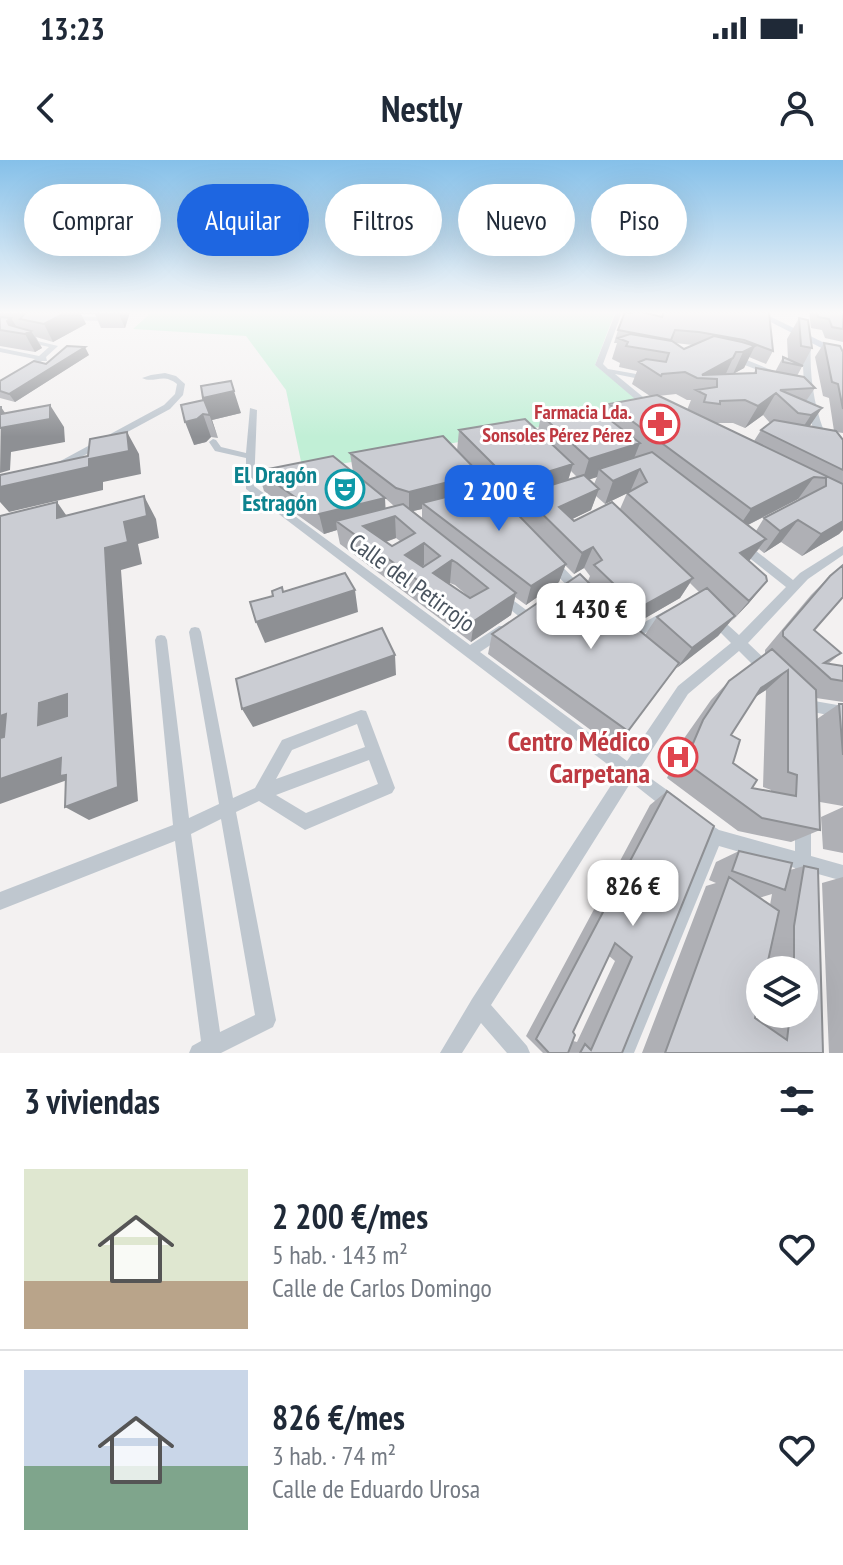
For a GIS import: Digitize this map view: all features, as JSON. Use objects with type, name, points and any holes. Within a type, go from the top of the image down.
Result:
[{"type":"street","points":[[17,354],[42,359]]},
{"type":"street","points":[[0,388],[47,354]]},
{"type":"street","points":[[602,354],[599,365],[664,416]]},
{"type":"street","points":[[809,354],[810,392],[818,428],[829,450],[816,448]]},
{"type":"street","points":[[720,355],[786,378]]},
{"type":"street","points":[[606,370],[655,379]]},
{"type":"street","points":[[42,475],[167,407],[179,395],[181,384],[177,379],[164,375],[146,378]]},
{"type":"street","points":[[799,383],[810,392]]},
{"type":"street","points":[[798,395],[810,392]]},
{"type":"street","points":[[213,442],[218,449],[249,456],[253,410]]},
{"type":"street","points":[[640,412],[653,410]]},
{"type":"street","name":"Calle del Petirrojo","points":[[249,456],[255,485],[319,542],[715,837],[843,873]]},
{"type":"street","points":[[748,533],[735,540],[793,586]]},
{"type":"street","points":[[319,542],[334,538]]},
{"type":"street","points":[[450,1053],[680,687],[740,643],[793,586],[843,550]]},
{"type":"street","points":[[543,553],[566,588],[590,603]]},
{"type":"street","points":[[469,653],[531,611],[489,586]]},
{"type":"street","points":[[644,650],[623,634],[680,608]]},
{"type":"street","points":[[704,610],[779,683]]},
{"type":"street","points":[[161,640],[206,1050],[266,1020],[195,632]]},
{"type":"street","points":[[798,706],[843,712]]},
{"type":"street","points":[[361,716],[387,788],[305,822],[260,793],[287,745],[361,716]]},
{"type":"street","points":[[0,901],[182,830],[260,793],[373,751]]},
{"type":"street","points":[[803,800],[803,894]]},
{"type":"street","points":[[624,1053],[715,837]]},
{"type":"street","points":[[479,1006],[520,1053]]},
{"type":"green space","points":[[259,354],[599,354],[595,365],[647,407],[303,471],[286,390]]},
{"type":"building","points":[[58,354],[74,354],[9,394],[0,391],[0,381],[34,361],[46,364]]},
{"type":"building","points":[[669,354],[735,354],[733,358],[702,375],[756,373],[756,368],[804,377],[815,388],[780,390],[822,408],[811,415],[798,413],[776,393],[758,406],[745,400],[720,401],[720,404],[704,402],[706,395],[696,390],[717,387],[717,379],[697,378],[685,372],[661,376],[639,362],[646,359],[666,362]]},
{"type":"building","points":[[826,354],[843,354],[843,409],[838,384],[832,382]]},
{"type":"building","points":[[783,357],[803,366],[783,362]]},
{"type":"building","points":[[231,381],[234,391],[203,398],[201,386]]},
{"type":"building","points":[[657,395],[843,484],[843,521],[821,534],[798,520],[780,531],[764,518],[826,486],[826,478],[814,477],[751,509],[609,404]]},
{"type":"building","points":[[204,400],[210,415],[203,414],[185,422],[181,405]]},
{"type":"building","points":[[50,405],[50,419],[0,428],[0,407],[1,414]]},
{"type":"building","points":[[582,408],[587,417],[601,413],[640,443],[589,459],[541,415]]},
{"type":"building","points":[[525,419],[573,464],[512,483],[459,430]]},
{"type":"building","points":[[774,420],[836,431],[843,440],[843,470],[761,430]]},
{"type":"building","points":[[127,432],[129,451],[89,459],[89,467],[0,487],[0,475],[88,456],[90,439]]},
{"type":"building","points":[[443,436],[480,474],[409,492],[396,488],[350,453]]},
{"type":"building","points":[[652,452],[766,539],[740,553],[766,576],[767,581],[749,601],[627,493],[647,482],[640,469],[613,481],[599,469]]},
{"type":"building","points":[[333,456],[385,498],[319,514],[258,471]]},
{"type":"building","points":[[584,475],[599,489],[559,507],[574,521],[612,502],[693,578],[639,608],[594,565],[602,560],[593,547],[582,553],[522,494]]},
{"type":"building","points":[[490,486],[566,564],[531,586],[422,503]]},
{"type":"building","points":[[144,496],[147,516],[124,522],[128,542],[105,548],[118,787],[65,807],[66,775],[60,776],[61,758],[0,779],[0,738],[4,737],[6,714],[0,716],[0,516],[57,502],[57,518]],"holes":[[[67,694],[67,716],[38,725],[39,703]]]},
{"type":"building","points":[[403,504],[516,593],[474,621],[336,521]],"holes":[[[395,516],[415,533],[392,546],[363,526]],[[424,543],[440,556],[423,567],[405,555]],[[452,560],[488,588],[470,598],[433,573]]]},
{"type":"building","points":[[843,565],[843,597],[814,630],[841,653],[824,663],[843,666],[843,681],[831,679],[783,636],[783,631]]},
{"type":"building","points":[[345,573],[355,590],[256,622],[250,602],[273,596],[272,591],[282,587],[283,592]]},
{"type":"building","points":[[580,574],[623,617],[679,663],[628,731],[492,634]]},
{"type":"building","points":[[707,588],[735,616],[692,648],[657,617]]},
{"type":"building","points":[[382,628],[395,655],[242,709],[236,679]]},
{"type":"building","points":[[772,649],[816,690],[820,830],[762,818],[685,762],[703,720],[729,681]],"holes":[[[788,670],[788,772],[797,775],[796,796],[752,788],[757,780],[733,763],[740,740],[731,735],[761,688]]]},
{"type":"building","points":[[839,704],[843,704],[843,755]]},
{"type":"building","points":[[667,791],[714,826],[622,1053],[580,1053],[585,1044],[591,1050],[632,957],[615,943],[573,1032],[575,1035],[568,1053],[549,1053],[536,1039]],"holes":[[[654,868],[670,880],[661,901],[644,888]]]},
{"type":"building","points":[[739,851],[792,863],[785,890],[732,871]]},
{"type":"building","points":[[804,866],[818,869],[823,1053],[665,1053],[729,877],[779,911],[769,956],[746,956],[746,1028],[770,1028],[787,1040],[788,1028],[818,1028],[818,956],[794,956],[794,926]]},
{"type":"place","name":"Farmacia Lda. Sonsoles Pérez Pérez","points":[[660,424]]},
{"type":"place","name":"El Dragón Estragón","points":[[345,489]]},
{"type":"place","name":"Centro Médico Carpetana","points":[[678,757]]}]
